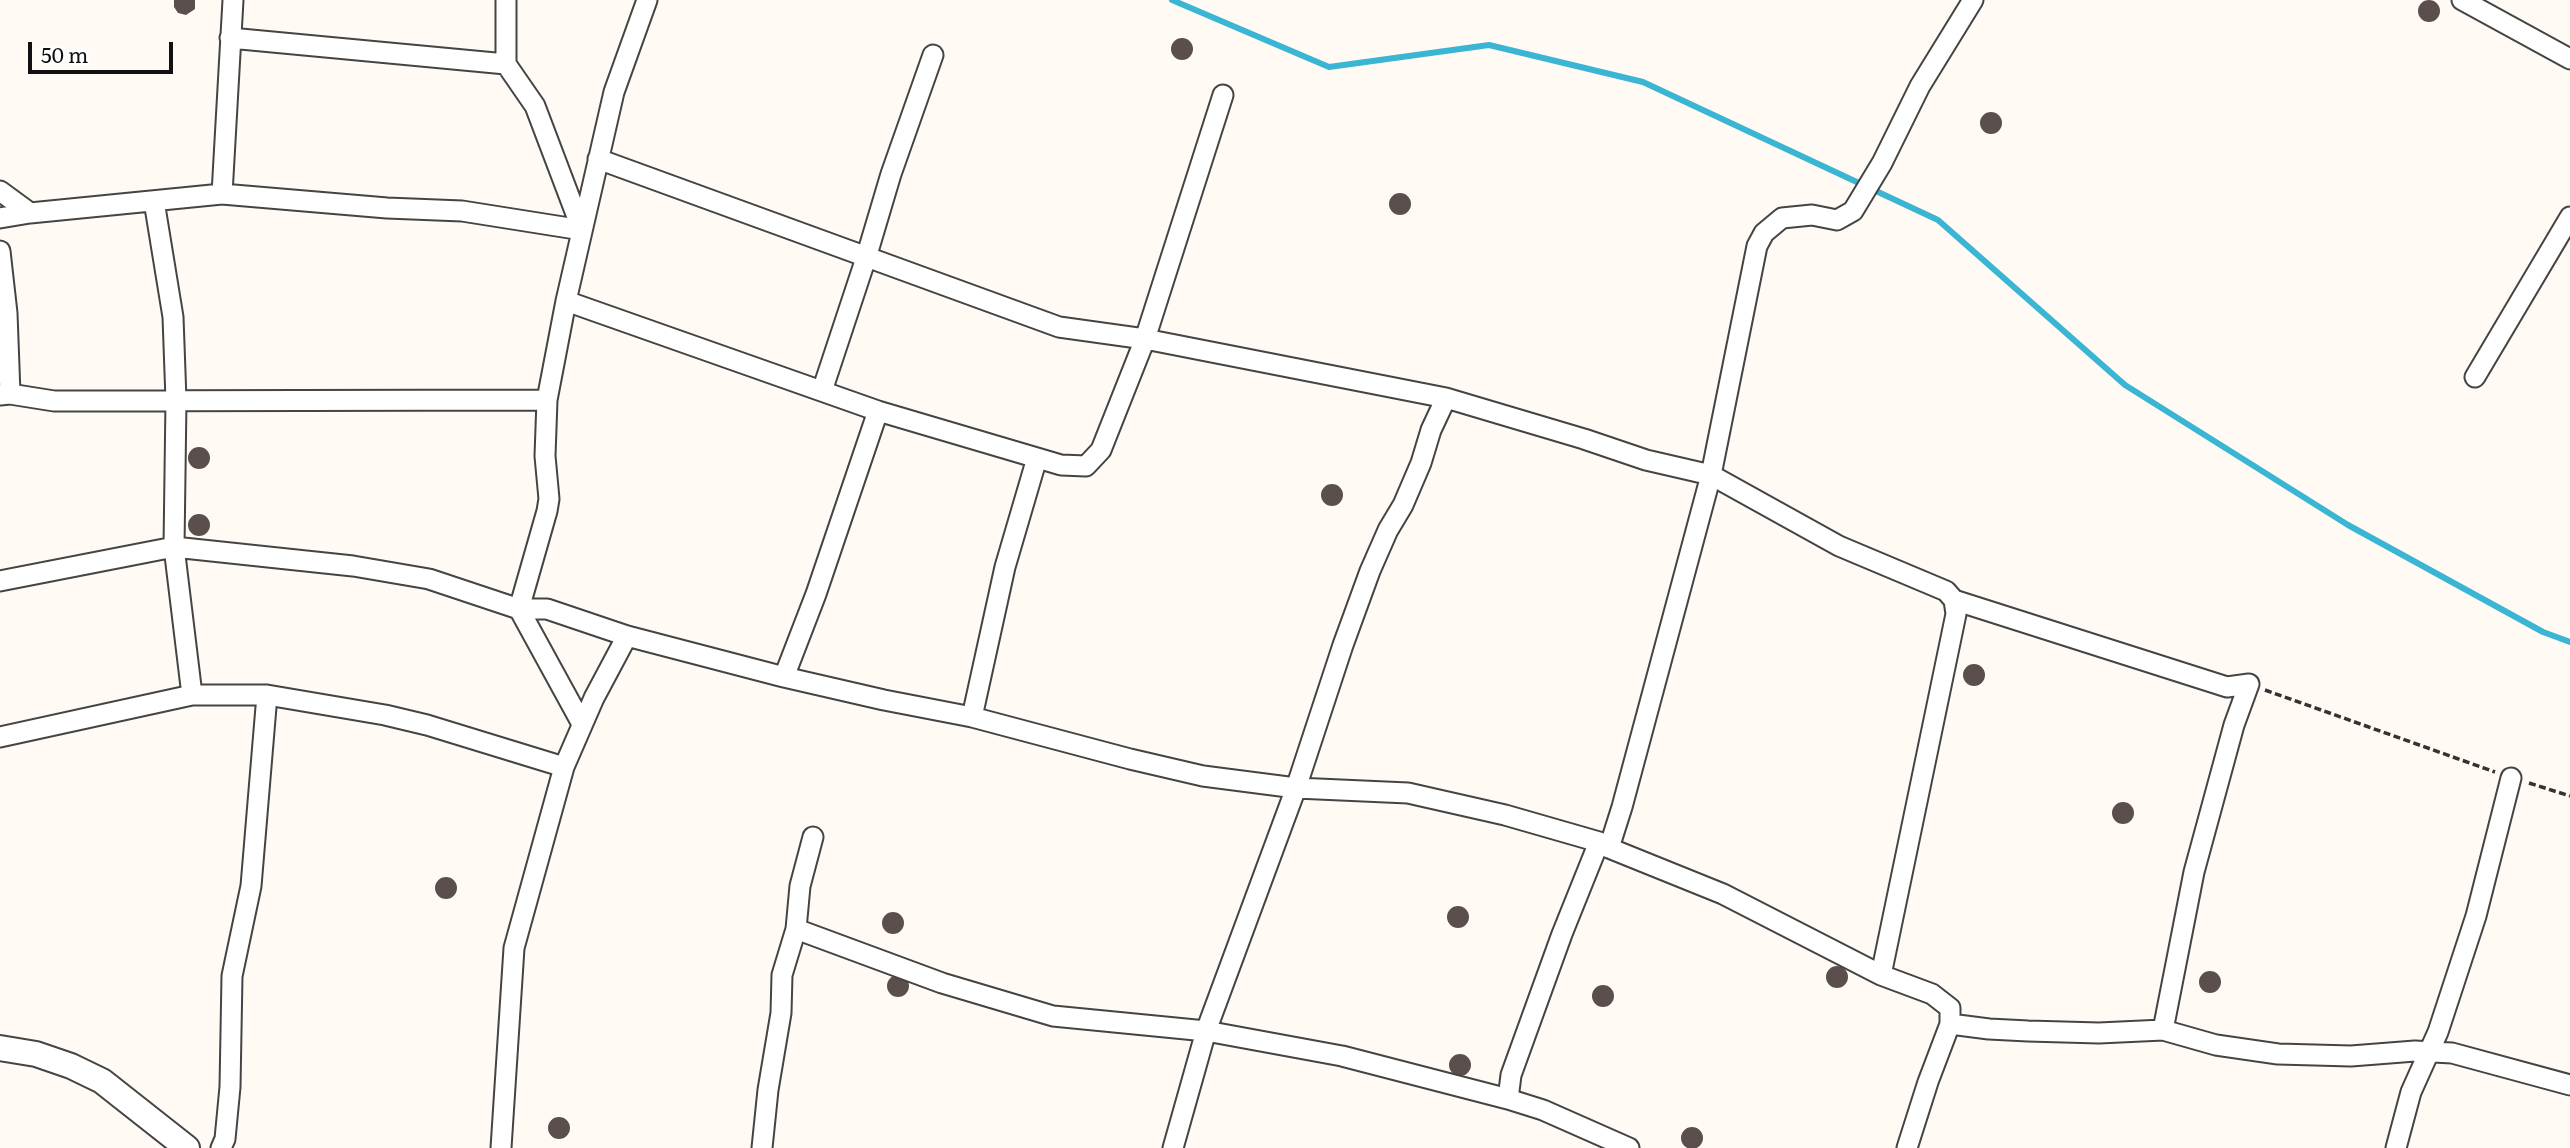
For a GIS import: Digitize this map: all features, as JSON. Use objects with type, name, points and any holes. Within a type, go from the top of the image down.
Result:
[{"type":"street","points":[[222,194],[233,0]]},
{"type":"street","points":[[506,0],[506,64],[535,106],[582,230]]},
{"type":"street","points":[[582,724],[519,609],[549,499],[545,456],[547,400],[566,301],[614,92],[647,0]]},
{"type":"street","points":[[1508,1099],[1511,1075],[1562,934],[1622,807],[1710,475],[1757,246],[1764,233],[1782,218],[1812,215],[1837,220],[1853,211],[1882,163],[1920,86],[1973,0]]},
{"type":"street","points":[[2462,0],[2570,59]]},
{"type":"street","points":[[230,38],[506,64]]},
{"type":"street","points":[[822,391],[891,174],[933,55]]},
{"type":"street","points":[[566,301],[878,411],[1037,458],[1081,468],[1096,458],[1145,339],[1223,94]]},
{"type":"street","points":[[598,159],[1059,327],[1145,339],[1446,398],[1646,460],[1710,475],[1839,546],[1947,591],[1954,600],[1956,614],[1881,975]]},
{"type":"street","points":[[0,191],[30,213]]},
{"type":"street","points":[[0,218],[222,194],[387,208],[463,211],[582,230]]},
{"type":"street","points":[[155,201],[173,317],[176,400],[174,547],[191,695]]},
{"type":"street","points":[[2475,377],[2570,217]]},
{"type":"street","points":[[0,251],[7,313],[5,394],[54,401],[547,400]]},
{"type":"street","points":[[1173,1148],[1206,1031],[1296,789],[1343,645],[1370,571],[1388,530],[1404,505],[1431,430],[1446,398]]},
{"type":"street","points":[[784,677],[816,594],[878,411]]},
{"type":"street","points":[[972,717],[1005,567],[1037,458]]},
{"type":"street","points":[[0,581],[174,547],[353,566],[429,579],[519,609],[547,609],[627,636],[784,677],[972,717],[1203,776],[1296,789],[1408,793],[1505,815],[1604,845],[1723,894],[1881,975],[1932,994],[1950,1008],[1950,1024],[1907,1148]]},
{"type":"street","points":[[1954,600],[2227,687],[2249,684],[2234,725],[2194,872],[2163,1030]]},
{"type":"street","points":[[501,1148],[514,948],[564,767],[582,724],[627,636]]},
{"type":"street","points":[[0,737],[191,695],[267,695],[427,725],[564,767]]},
{"type":"street","points":[[221,1148],[225,1139],[230,1087],[232,976],[251,886],[267,695]]},
{"type":"street","points":[[2396,1148],[2411,1092],[2443,1019],[2476,916],[2511,778]]},
{"type":"street","points":[[762,1148],[768,1090],[781,1013],[782,975],[796,929],[800,886],[813,837]]},
{"type":"street","points":[[796,929],[942,983],[1053,1016],[1206,1031],[1329,1053],[1543,1110],[1629,1148]]},
{"type":"street","points":[[1950,1024],[2028,1031],[2099,1033],[2163,1030],[2216,1045],[2278,1054],[2351,1056],[2429,1051],[2487,1061],[2570,1085]]},
{"type":"street","points":[[0,1048],[48,1058],[102,1081],[187,1148]]},
{"type":"path","points":[[2249,684],[2511,778],[2570,796]]},
{"type":"building","points":[[174,0],[195,0],[195,9],[186,15],[178,13]]},
{"type":"building","points":[[2429,0],[2437,3],[2440,11],[2437,19],[2429,22],[2421,19],[2418,11],[2421,3]]},
{"type":"building","points":[[1182,38],[1190,41],[1193,49],[1190,57],[1182,60],[1174,57],[1171,49],[1174,41]]},
{"type":"building","points":[[1991,112],[1999,115],[2002,123],[1999,131],[1991,134],[1983,131],[1980,123],[1983,115]]},
{"type":"building","points":[[1400,193],[1408,196],[1411,204],[1408,212],[1400,215],[1392,212],[1389,204],[1392,196]]},
{"type":"building","points":[[199,447],[207,450],[210,458],[207,466],[199,469],[191,466],[188,458],[191,450]]},
{"type":"building","points":[[1332,484],[1340,487],[1343,495],[1340,503],[1332,506],[1324,503],[1321,495],[1324,487]]},
{"type":"building","points":[[199,514],[207,517],[210,525],[207,533],[199,536],[191,533],[188,525],[191,517]]},
{"type":"building","points":[[1974,664],[1982,667],[1985,675],[1982,683],[1974,686],[1966,683],[1963,675],[1966,667]]},
{"type":"building","points":[[2123,802],[2131,805],[2134,813],[2131,821],[2123,824],[2115,821],[2112,813],[2115,805]]},
{"type":"building","points":[[446,877],[454,880],[457,888],[454,896],[446,899],[438,896],[435,888],[438,880]]},
{"type":"building","points":[[1458,906],[1466,909],[1469,917],[1466,925],[1458,928],[1450,925],[1447,917],[1450,909]]},
{"type":"building","points":[[893,912],[901,915],[904,923],[901,931],[893,934],[885,931],[882,923],[885,915]]},
{"type":"building","points":[[1837,966],[1845,969],[1848,977],[1845,985],[1837,988],[1829,985],[1826,977],[1829,969]]},
{"type":"building","points":[[2210,971],[2218,974],[2221,982],[2218,990],[2210,993],[2202,990],[2199,982],[2202,974]]},
{"type":"building","points":[[898,975],[906,978],[909,986],[906,994],[898,997],[890,994],[887,986],[890,978]]},
{"type":"building","points":[[1603,985],[1611,988],[1614,996],[1611,1004],[1603,1007],[1595,1004],[1592,996],[1595,988]]},
{"type":"building","points":[[1460,1054],[1468,1057],[1471,1065],[1468,1073],[1460,1076],[1452,1073],[1449,1065],[1452,1057]]},
{"type":"building","points":[[559,1117],[567,1120],[570,1128],[567,1136],[559,1139],[551,1136],[548,1128],[551,1120]]},
{"type":"building","points":[[1692,1127],[1700,1130],[1703,1138],[1700,1146],[1692,1149],[1684,1146],[1681,1138],[1684,1130]]},
{"type":"waterway","points":[[1172,0],[1329,67],[1489,45],[1643,82],[1938,220],[2125,385],[2348,525],[2543,632],[2570,642]]}]
